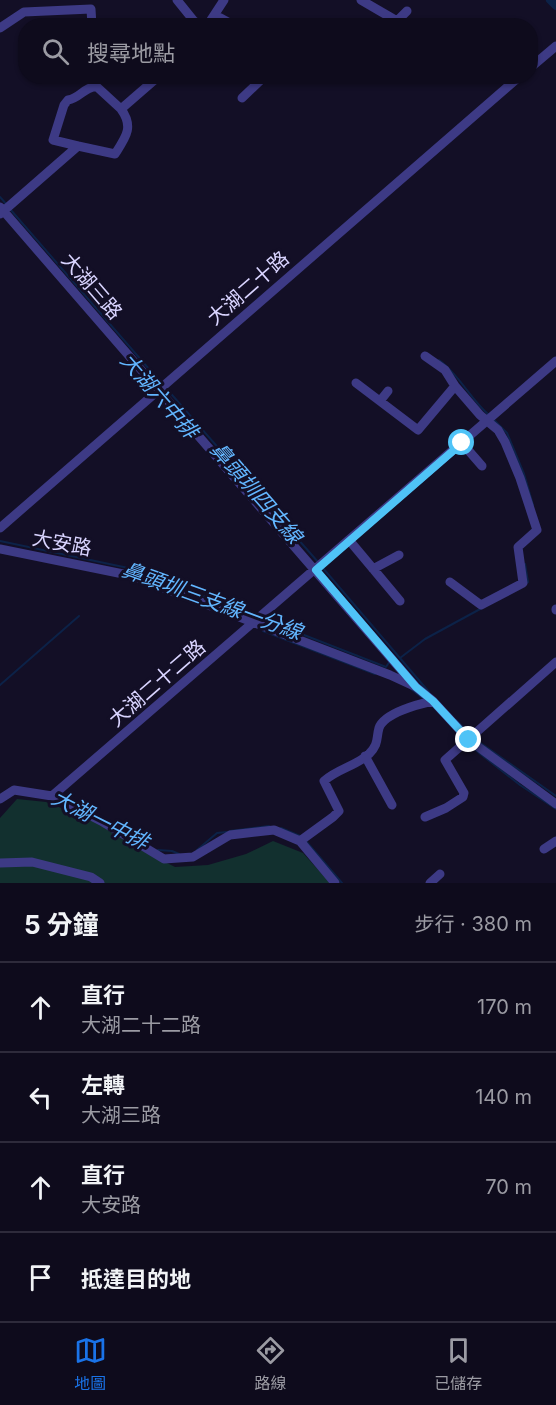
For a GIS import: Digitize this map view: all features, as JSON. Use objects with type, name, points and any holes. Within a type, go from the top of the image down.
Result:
[{"type":"street","points":[[177,0],[192,18]]},
{"type":"street","points":[[212,18],[224,0]]},
{"type":"street","points":[[361,0],[392,18]]},
{"type":"street","points":[[0,28],[24,12],[91,9],[92,18]]},
{"type":"street","points":[[400,18],[407,11]]},
{"type":"street","points":[[214,15],[220,18]]},
{"type":"street","points":[[538,62],[556,46]]},
{"type":"street","points":[[92,84],[64,105],[53,140],[115,154],[129,127],[128,119],[99,84]]},
{"type":"street","points":[[121,110],[150,84]]},
{"type":"street","points":[[242,98],[257,84]]},
{"type":"street","name":"大湖二十路","points":[[0,528],[511,84]]},
{"type":"street","points":[[1,210],[78,146]]},
{"type":"street","name":"大湖三路","points":[[1,210],[416,687]]},
{"type":"street","points":[[425,356],[445,370],[455,386],[488,420],[505,442],[537,530],[518,547],[523,583],[482,605],[450,582]]},
{"type":"street","name":"大湖二十二路","points":[[52,796],[556,361]]},
{"type":"street","points":[[356,383],[418,429],[455,386]]},
{"type":"street","points":[[380,401],[388,391]]},
{"type":"street","points":[[462,443],[482,466]]},
{"type":"street","points":[[349,540],[400,601]]},
{"type":"street","name":"大安路","points":[[0,549],[133,576],[390,675],[416,687],[433,701],[469,740],[556,804]]},
{"type":"street","points":[[373,569],[399,555]]},
{"type":"street","points":[[425,817],[446,808],[463,797],[464,793],[445,760],[556,662]]},
{"type":"street","points":[[300,841],[339,811],[324,781],[366,756],[377,743],[382,723],[406,707],[433,701]]},
{"type":"street","points":[[366,756],[392,805]]},
{"type":"street","points":[[0,799],[14,790],[52,796],[101,821],[164,859],[193,857],[230,835],[274,830],[300,841],[335,883]]},
{"type":"street","points":[[544,849],[556,842]]},
{"type":"street","points":[[0,863],[32,862],[91,876],[99,883]]},
{"type":"street","points":[[430,883],[440,874]]},
{"type":"green space","points":[[17,799],[46,802],[104,825],[139,849],[175,867],[208,865],[246,854],[273,841],[303,853],[330,883],[0,883],[0,818]]},
{"type":"waterway","points":[[550,0],[556,6]]},
{"type":"waterway","name":"鼻頭圳四支線","points":[[0,197],[7,205]]},
{"type":"waterway","name":"鼻頭圳四支線","points":[[10,209],[162,384]]},
{"type":"waterway","points":[[439,360],[453,372],[489,415]]},
{"type":"waterway","name":"鼻頭圳四支線","points":[[166,388],[318,562]]},
{"type":"waterway","points":[[493,419],[507,433],[524,474],[533,505]]},
{"type":"waterway","name":"鼻頭圳三支線一分線","points":[[0,541],[133,569],[255,616]]},
{"type":"waterway","points":[[525,564],[528,582],[526,583]]},
{"type":"waterway","name":"鼻頭圳四支線","points":[[322,567],[429,692]]},
{"type":"waterway","points":[[400,658],[425,639],[482,608]]},
{"type":"waterway","points":[[0,685],[79,616]]},
{"type":"waterway","name":"鼻頭圳三支線一分線","points":[[263,619],[386,667]]},
{"type":"waterway","points":[[263,631],[375,674]]},
{"type":"waterway","name":"大湖六中排","points":[[386,667],[390,661]]},
{"type":"waterway","points":[[411,689],[425,700]]},
{"type":"waterway","name":"鼻頭圳四支線","points":[[456,720],[471,735]]},
{"type":"waterway","name":"鼻頭圳四支線","points":[[475,739],[556,796]]},
{"type":"waterway","points":[[469,745],[520,785],[556,809]]},
{"type":"waterway","name":"大湖一中排","points":[[109,821],[125,830]]},
{"type":"waterway","name":"大湖一中排","points":[[230,831],[269,826]]},
{"type":"waterway","name":"大湖一中排","points":[[281,828],[300,836]]},
{"type":"waterway","name":"大湖一中排","points":[[197,850],[217,833],[227,832]]},
{"type":"waterway","points":[[305,840],[342,883]]},
{"type":"waterway","name":"大湖一中排","points":[[158,850],[179,854]]},
{"type":"route","points":[[462,443],[316,570],[416,687],[433,701],[469,740]]}]
